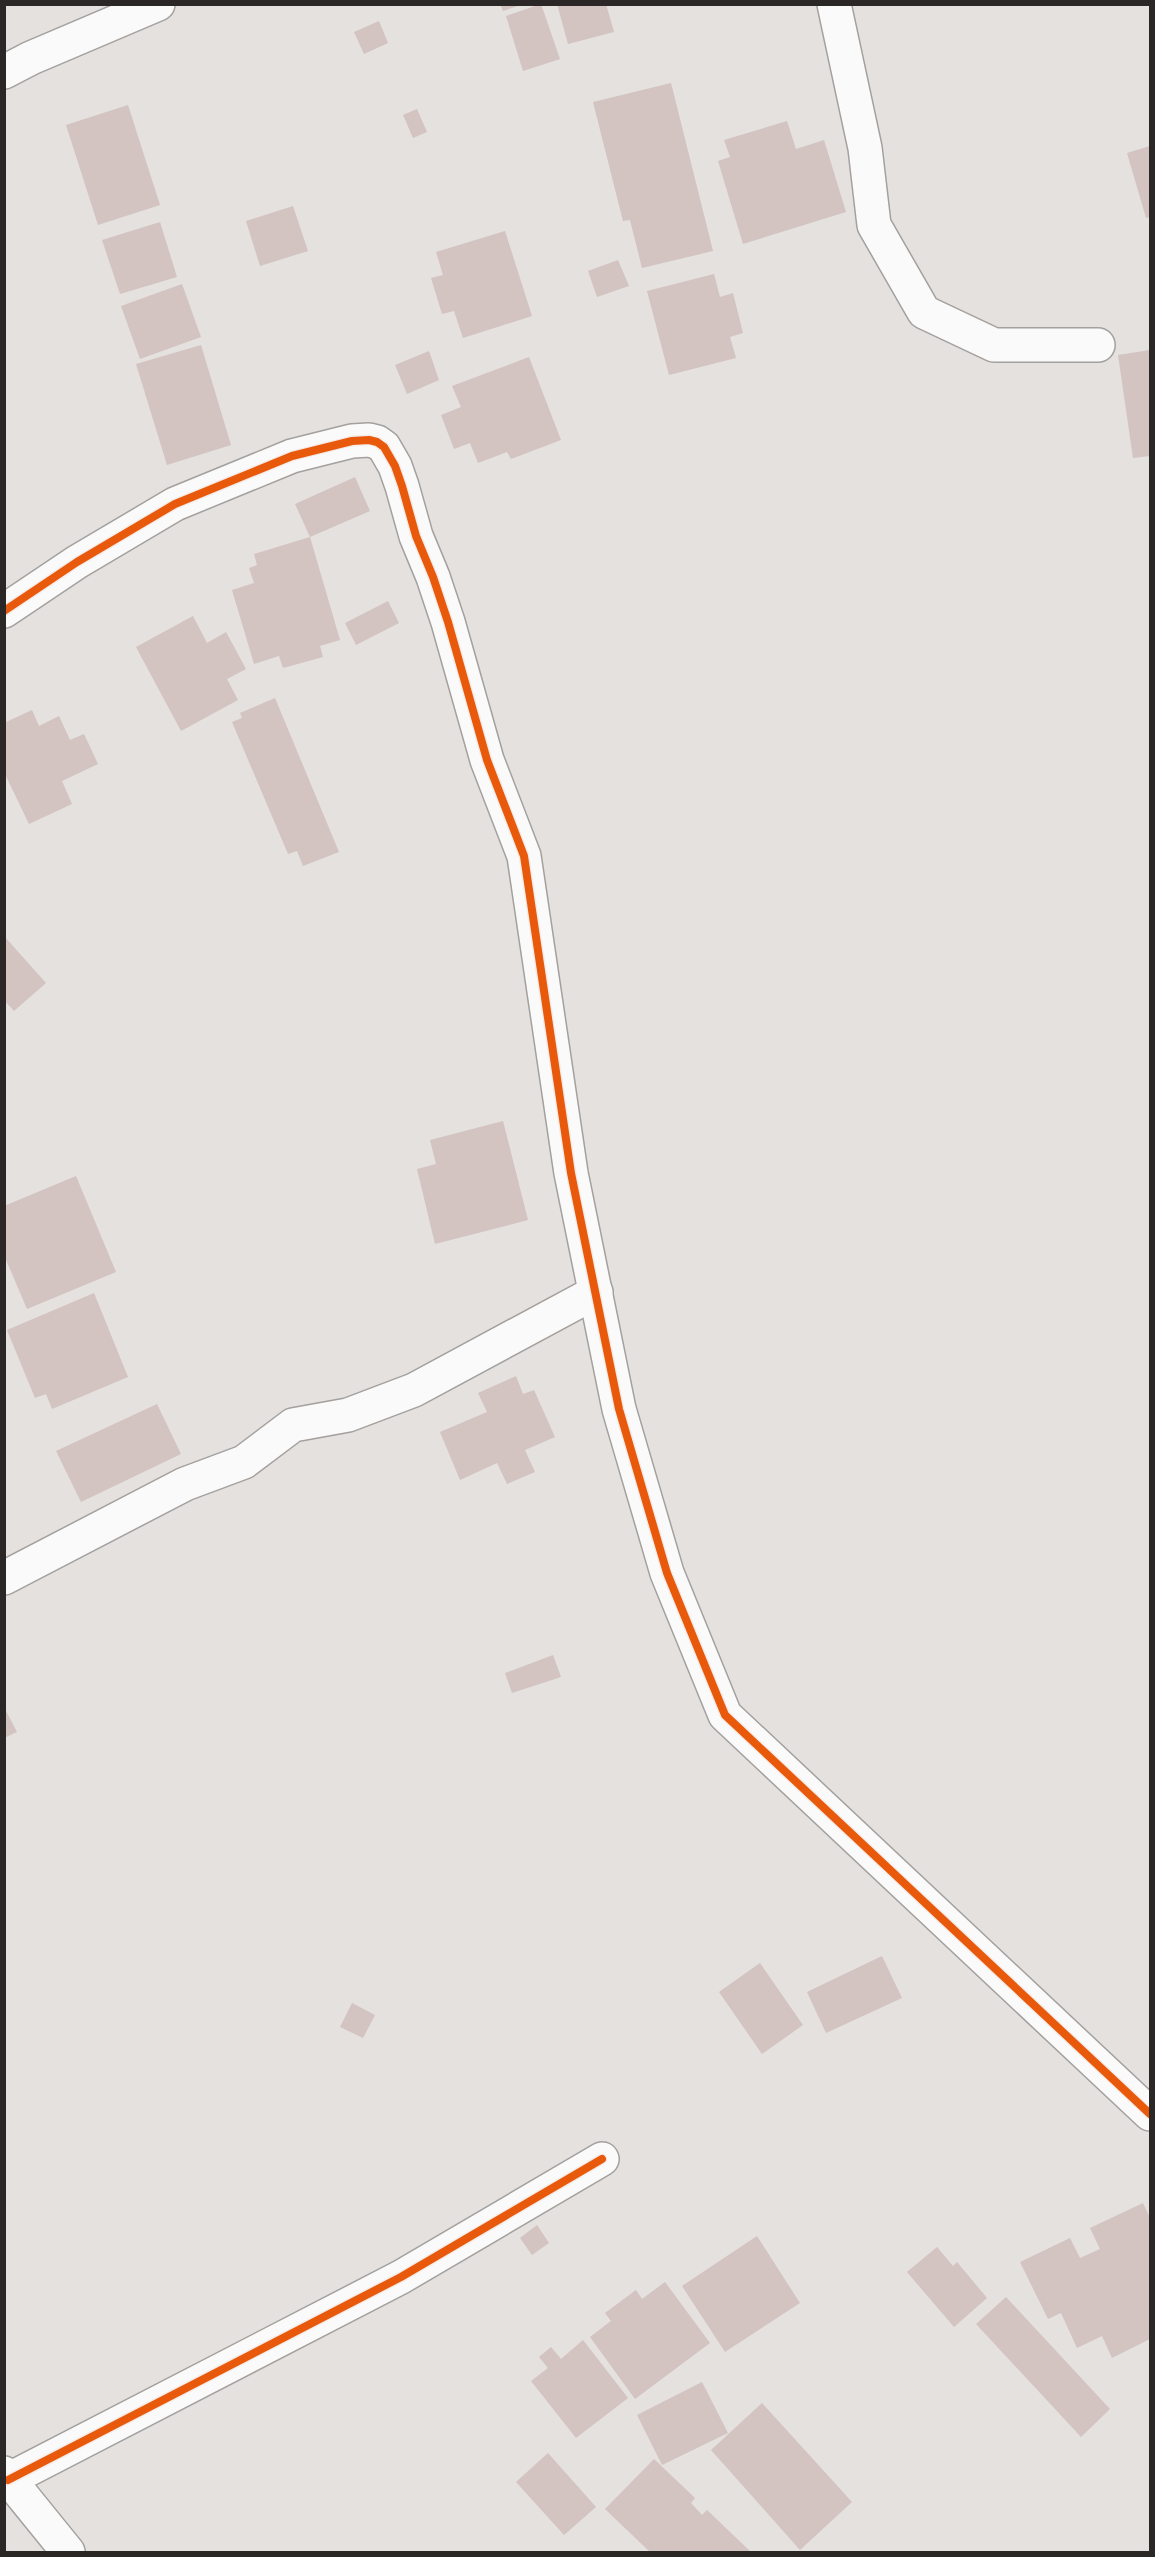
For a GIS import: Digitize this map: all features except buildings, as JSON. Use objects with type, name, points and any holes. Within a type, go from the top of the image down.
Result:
[{"type":"street","points":[[4,72],[31,58],[158,4]]},
{"type":"street","points":[[834,4],[865,148],[874,225],[924,312],[994,345],[1098,345]]},
{"type":"street","points":[[4,611],[77,562],[175,504],[292,456],[352,441],[369,440],[384,447],[395,466],[402,486],[416,536],[448,622],[487,760],[524,856],[571,1173],[619,1409],[667,1574],[725,1715],[1150,2114]]},
{"type":"street","points":[[4,1578],[185,1484],[244,1462],[293,1425],[348,1415],[414,1390],[596,1293]]},
{"type":"street","points":[[68,2553],[6,2476],[402,2277],[602,2159]]},
{"type":"cycle path","points":[[4,611],[77,562],[175,504],[292,456],[352,441],[369,440],[384,447],[395,466],[402,486],[416,536],[448,622],[487,760],[524,856],[571,1173],[619,1409],[667,1573],[725,1715],[1150,2114]]},
{"type":"cycle path","points":[[8,2480],[401,2277],[602,2159]]}]
